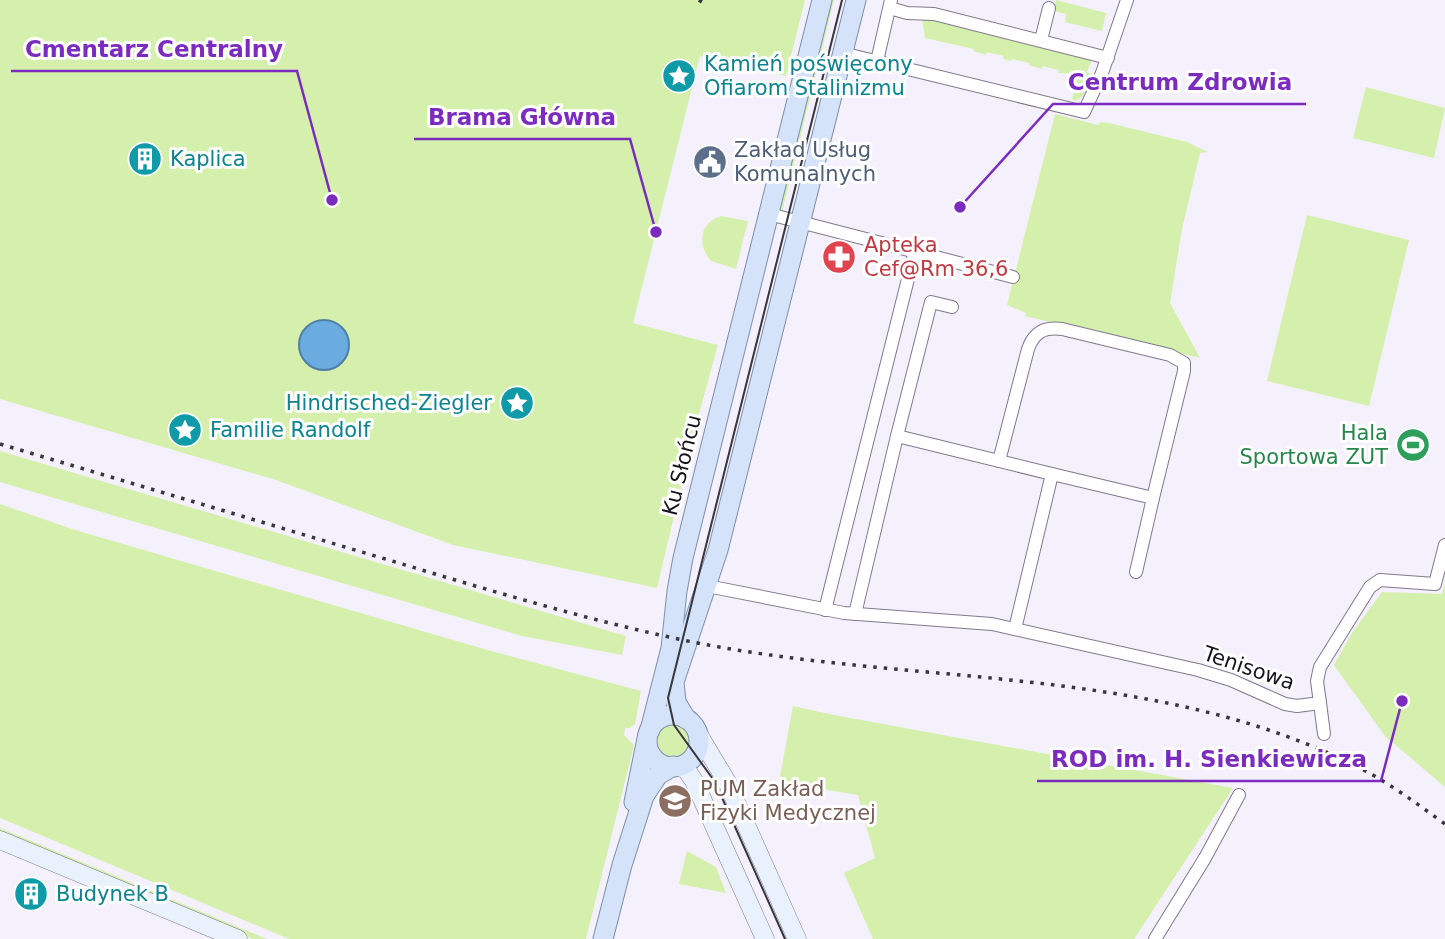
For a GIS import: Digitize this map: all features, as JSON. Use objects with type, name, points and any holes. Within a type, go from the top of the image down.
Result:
[{"type":"main road","name":"Ku Słońcu","points":[[603,939],[671,648],[683,558],[822,0]]},
{"type":"main road","points":[[692,725],[676,715],[656,721],[649,734],[649,749],[654,758],[663,764],[674,766],[687,762],[695,753],[698,744],[692,725],[676,702],[674,682],[707,586],[856,0]]},
{"type":"main road","name":"Ku Słońcu","points":[[622,865],[647,790],[658,775],[674,766]]},
{"type":"street","points":[[842,53],[1084,112],[1108,58],[1128,0]]},
{"type":"street","points":[[877,61],[891,4],[907,13],[934,14],[1108,58]]},
{"type":"street","points":[[1041,40],[1044,11]]},
{"type":"street","points":[[769,214],[1013,277]]},
{"type":"street","points":[[707,586],[825,610],[915,251]]},
{"type":"street","points":[[855,614],[931,302],[952,307]]},
{"type":"street","points":[[999,461],[1028,349],[1035,334],[1047,329],[1062,329],[1177,357],[1184,363],[1178,404],[1136,572]]},
{"type":"street","points":[[897,436],[1153,498]]},
{"type":"street","points":[[1015,629],[1052,474]]},
{"type":"street","name":"Tenisowa","points":[[825,610],[956,620],[1015,629],[1198,670],[1231,680],[1285,704],[1297,706],[1320,703],[1317,681],[1320,667],[1370,587],[1380,580],[1435,584],[1445,545]]},
{"type":"street","points":[[1320,703],[1324,734]]},
{"type":"street","points":[[692,725],[727,782],[797,939]]},
{"type":"street","points":[[674,766],[685,769],[694,781],[765,939]]},
{"type":"street","points":[[1155,939],[1205,858],[1239,795]]},
{"type":"street","points":[[0,840],[238,939]]},
{"type":"street","points":[[0,846],[31,853]]},
{"type":"green space","points":[[0,0],[805,0],[786,76],[700,56],[633,323],[718,345],[657,588],[453,545],[276,480],[0,399]]},
{"type":"green space","points":[[828,0],[834,0],[782,212],[779,211]]},
{"type":"green space","points":[[1056,0],[1106,13],[1102,31],[1065,22],[1066,14],[1054,11]]},
{"type":"green space","points":[[925,16],[1093,57],[1087,72],[1094,75],[1083,96],[1075,101],[1072,99],[1077,83],[1074,82],[1076,74],[1058,73],[1059,70],[1042,66],[1042,69],[1029,63],[1003,59],[1004,56],[987,52],[986,55],[973,51],[974,49],[925,38],[922,19]]},
{"type":"green space","points":[[1366,87],[1445,108],[1434,158],[1353,138]]},
{"type":"green space","points":[[1055,114],[1098,125],[1100,122],[1109,123],[1187,142],[1208,152],[1200,153],[1182,229],[1170,303],[1200,358],[1025,316],[1026,313],[1007,305]]},
{"type":"green space","points":[[1307,215],[1409,240],[1369,406],[1267,381]]},
{"type":"green space","points":[[721,216],[748,221],[736,269],[711,261],[702,242],[704,229]]},
{"type":"green space","points":[[0,451],[626,636],[622,655],[522,636],[0,482]]},
{"type":"green space","points":[[0,504],[75,530],[491,651],[641,691],[635,724],[625,728],[624,735],[634,745],[586,939],[289,939],[0,818]]},
{"type":"green space","points":[[1445,582],[1445,787],[1385,736],[1334,665],[1352,633],[1382,592],[1442,594]]},
{"type":"green space","points":[[793,706],[1233,788],[1134,939],[873,939],[844,873],[875,858],[858,795],[779,782]]},
{"type":"green space","points":[[673,723],[686,728],[691,741],[686,754],[673,759],[660,754],[655,741],[660,728]]},
{"type":"green space","points":[[0,828],[267,939],[252,939],[0,833]]},
{"type":"green space","points":[[687,851],[716,867],[726,893],[679,884]]},
{"type":"water","points":[[324,320],[342,327],[349,345],[342,363],[324,370],[306,363],[299,345],[306,327]]},
{"type":"tram line","points":[[785,939],[715,782],[674,725],[668,698],[842,0]]},
{"type":"railway","points":[[699,0],[706,5]]},
{"type":"railway","points":[[0,444],[522,599],[683,640],[767,655],[1110,693],[1194,709],[1277,733],[1356,766],[1391,786],[1445,824]]},
{"type":"place","name":"Kamień poświęcony Ofiarom Stalinizmu","points":[[679,76]]},
{"type":"place","name":"Kaplica","points":[[145,159]]},
{"type":"place","name":"Zakład Usług Komunalnych","points":[[710,162]]},
{"type":"place","name":"Cmentarz Centralny","points":[[332,200]]},
{"type":"place","name":"Centrum Zdrowia","points":[[960,207]]},
{"type":"place","name":"Brama Główna","points":[[656,232]]},
{"type":"place","name":"Apteka Cef@Rm 36,6","points":[[839,257]]},
{"type":"place","name":"Hindrisched-Ziegler","points":[[517,403]]},
{"type":"place","name":"Familie Randolf","points":[[185,430]]},
{"type":"place","name":"Hala Sportowa ZUT","points":[[1413,445]]},
{"type":"place","name":"ROD im. H. Sienkiewicza","points":[[1402,701]]},
{"type":"place","name":"PUM Zakład Fizyki Medycznej","points":[[675,801]]},
{"type":"place","name":"Budynek B","points":[[31,894]]}]
